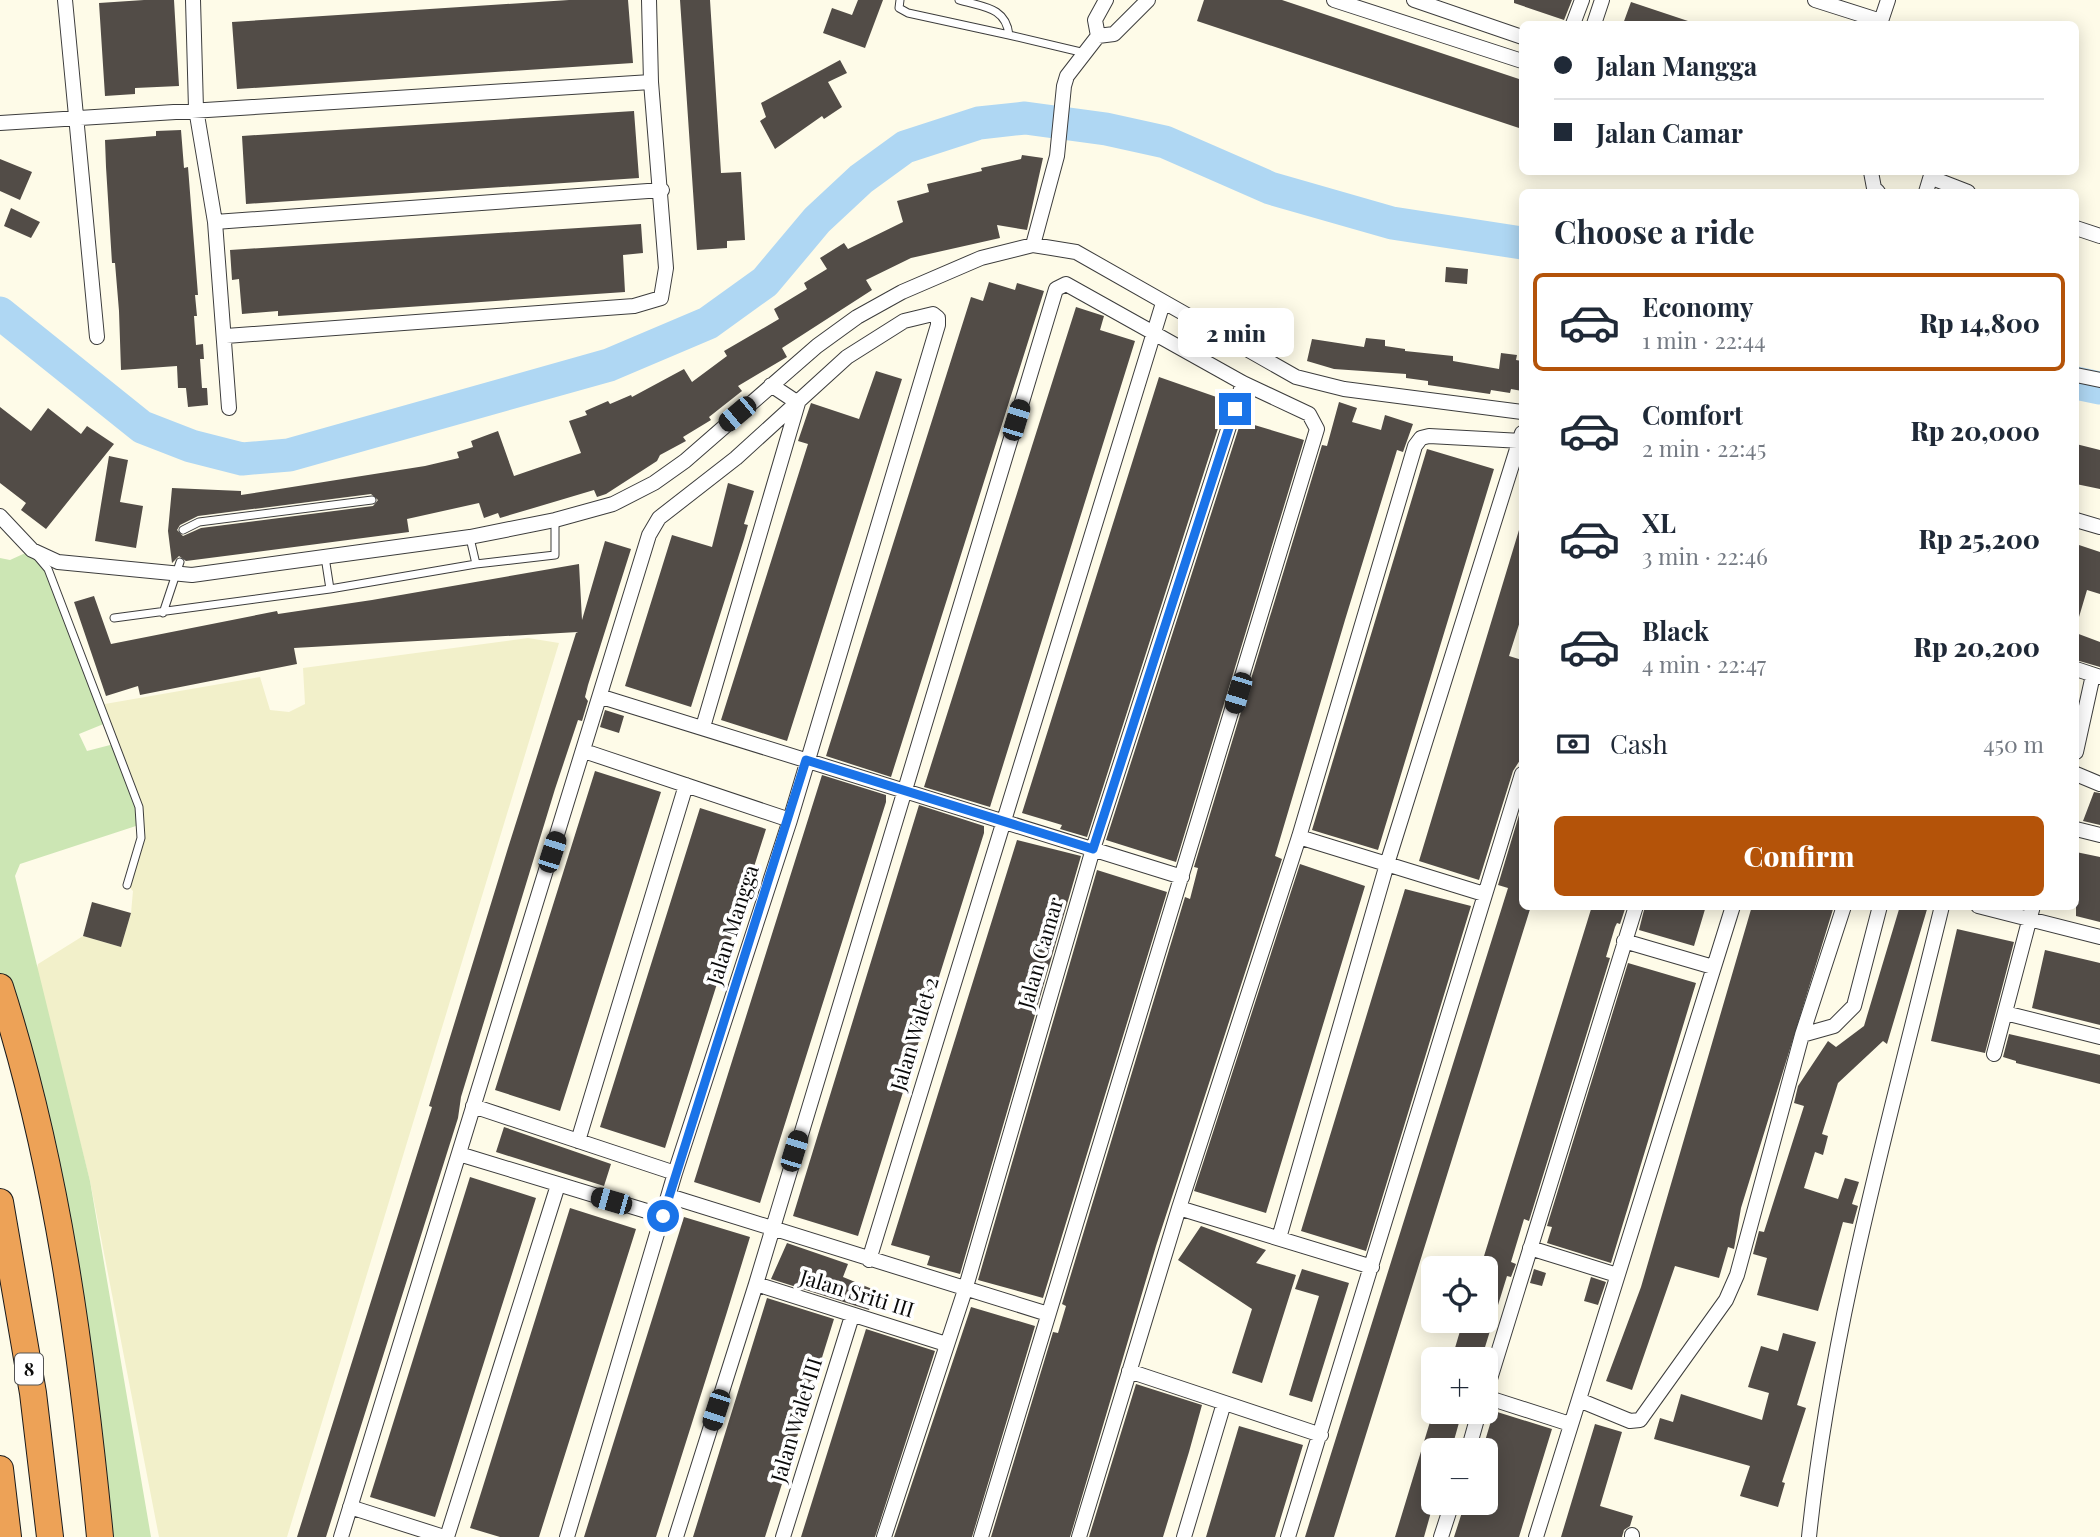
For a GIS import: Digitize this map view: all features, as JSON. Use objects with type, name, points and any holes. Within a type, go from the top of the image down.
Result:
[{"type":"highway","points":[[0,987],[38,1128],[57,1219],[89,1427],[100,1537]]},
{"type":"highway","name":"8","points":[[0,1202],[33,1393],[50,1537]]},
{"type":"highway","points":[[0,1469],[8,1537]]},
{"type":"street","points":[[65,0],[97,337]]},
{"type":"street","points":[[193,0],[196,109],[215,222],[226,336],[229,408]]},
{"type":"street","points":[[226,336],[648,303],[661,298],[666,279],[662,190],[651,82],[649,0]]},
{"type":"street","points":[[1033,246],[1058,156],[1064,86],[1068,76],[1098,36],[1095,20],[1106,0]]},
{"type":"street","points":[[1098,36],[1114,34],[1148,0]]},
{"type":"street","points":[[1334,0],[1519,60]]},
{"type":"street","points":[[1414,0],[1519,36]]},
{"type":"street","points":[[1574,21],[1582,0]]},
{"type":"street","points":[[1595,21],[1602,0]]},
{"type":"street","points":[[1815,0],[1881,21],[1888,0]]},
{"type":"street","points":[[0,123],[651,82]]},
{"type":"street","points":[[1932,175],[1962,189]]},
{"type":"street","points":[[215,222],[662,190]]},
{"type":"street","points":[[2079,229],[2100,236]]},
{"type":"street","points":[[0,516],[32,550],[58,562],[231,571],[470,537],[555,520],[613,504],[654,482],[685,461],[771,384],[857,317],[902,292],[981,258],[1033,246],[1076,252],[1296,377],[1344,389],[1519,412]]},
{"type":"street","points":[[676,1537],[756,1284],[770,1229],[1056,289],[1069,285],[1243,383],[1308,414],[1317,429],[981,1537]]},
{"type":"street","name":"Jalan Walet 2","points":[[869,1260],[1163,303]]},
{"type":"street","name":"Jalan Mangga","points":[[567,1537],[675,1173],[789,820],[938,318],[933,313],[904,321],[847,357],[798,403]]},
{"type":"street","points":[[2079,376],[2100,380]]},
{"type":"street","name":"Jalan Camar","points":[[884,1537],[965,1290],[1093,849],[1243,383]]},
{"type":"street","points":[[771,384],[798,403]]},
{"type":"street","points":[[341,1537],[602,697],[649,535],[659,518],[702,486],[798,403]]},
{"type":"street","points":[[703,727],[798,403]]},
{"type":"street","points":[[1079,1537],[1179,1208],[1299,837],[1418,440],[1429,436],[1519,441]]},
{"type":"street","points":[[1279,1238],[1387,864],[1519,450]]},
{"type":"street","points":[[2079,521],[2100,527]]},
{"type":"street","points":[[2079,671],[2097,676],[2079,741]]},
{"type":"street","points":[[602,697],[1182,877]]},
{"type":"street","points":[[584,751],[789,820]]},
{"type":"street","points":[[2079,775],[2100,784]]},
{"type":"street","points":[[1288,1537],[1519,783]]},
{"type":"street","points":[[578,1141],[686,785]]},
{"type":"street","points":[[2079,831],[2100,835]]},
{"type":"street","points":[[1299,837],[1483,894]]},
{"type":"street","points":[[1498,1353],[1635,910]]},
{"type":"street","points":[[1536,1537],[1732,910]]},
{"type":"street","points":[[1579,1401],[1630,1421],[1640,1420],[1726,1300],[1737,1275],[1802,1035],[1843,910]]},
{"type":"street","points":[[1802,1035],[1834,1026],[1854,1006],[1880,910]]},
{"type":"street","points":[[1809,1537],[1818,1451],[1841,1318],[1941,910]]},
{"type":"street","points":[[2008,910],[2031,913],[2100,937]]},
{"type":"street","points":[[1994,1054],[2031,913]]},
{"type":"street","points":[[1625,941],[1713,968]]},
{"type":"street","points":[[2005,1013],[2100,1037]]},
{"type":"street","points":[[473,1106],[675,1173]]},
{"type":"street","points":[[459,1154],[663,1216]]},
{"type":"street","points":[[350,1507],[445,1537],[558,1185]]},
{"type":"street","points":[[668,1196],[1048,1314]]},
{"type":"street","points":[[1179,1208],[1372,1267]]},
{"type":"street","points":[[1530,1248],[1617,1275]]},
{"type":"street","name":"Jalan Sriti III","points":[[756,1284],[946,1344]]},
{"type":"street","name":"Jalan Walet III","points":[[783,1537],[852,1316]]},
{"type":"street","points":[[1129,1371],[1321,1435]]},
{"type":"street","points":[[1498,1401],[1570,1424]]},
{"type":"street","points":[[1184,1537],[1224,1403]]},
{"type":"street","points":[[1441,1537],[1448,1515]]},
{"type":"lane","points":[[900,0],[899,8],[908,13],[1086,53]]},
{"type":"lane","points":[[959,0],[996,10],[1007,22],[1009,35]]},
{"type":"lane","points":[[183,530],[199,522],[372,500]]},
{"type":"lane","points":[[114,618],[330,589],[476,564],[555,555],[555,520]]},
{"type":"lane","points":[[470,537],[476,564]]},
{"type":"lane","points":[[32,550],[47,569],[139,807],[141,838],[127,885]]},
{"type":"lane","points":[[326,557],[330,589]]},
{"type":"lane","points":[[163,613],[178,568]]},
{"type":"shaded area","points":[[528,638],[559,643],[287,1537],[159,1537],[90,1181],[36,972],[38,964],[83,936],[121,947],[131,913],[133,891],[127,885],[141,838],[99,705],[260,677],[270,710],[289,712],[305,704],[303,668]]},
{"type":"green space","points":[[32,550],[48,569],[106,723],[79,734],[87,751],[114,744],[142,824],[20,864],[15,876],[90,1181],[151,1537],[100,1537],[89,1427],[0,987],[0,558],[10,560]]},
{"type":"building","points":[[174,0],[179,86],[135,88],[135,94],[105,96],[99,3]]},
{"type":"building","points":[[569,0],[628,0],[633,63],[237,89],[232,22]]},
{"type":"building","points":[[680,0],[710,0],[721,173],[741,172],[745,240],[727,241],[727,248],[697,250]]},
{"type":"building","points":[[858,0],[883,0],[865,48],[823,33],[832,8],[852,15]]},
{"type":"building","points":[[1204,0],[1282,0],[1519,79],[1519,128],[1197,21]]},
{"type":"building","points":[[1514,0],[1572,0],[1564,20],[1514,3]]},
{"type":"building","points":[[1631,2],[1688,21],[1624,21]]},
{"type":"building","points":[[840,60],[847,73],[828,82],[842,107],[824,119],[822,116],[775,149],[760,121],[766,117],[761,103]]},
{"type":"building","points":[[634,111],[639,178],[246,204],[242,136]]},
{"type":"building","points":[[181,130],[184,168],[188,167],[198,295],[195,295],[197,316],[194,316],[196,345],[203,344],[204,359],[200,359],[202,388],[207,388],[208,405],[188,407],[186,388],[178,388],[177,366],[121,370],[105,140],[156,136],[156,131]]},
{"type":"building","points":[[1022,155],[1043,158],[1027,230],[997,225],[1000,238],[911,258],[866,280],[872,290],[782,348],[787,357],[738,386],[742,391],[709,417],[711,420],[683,437],[686,441],[660,455],[657,461],[606,494],[597,497],[594,490],[500,518],[498,513],[484,518],[479,503],[407,519],[409,532],[186,561],[179,556],[172,563],[168,531],[172,488],[241,491],[241,495],[425,466],[459,458],[457,452],[473,447],[471,441],[498,431],[514,476],[581,453],[569,421],[587,415],[585,411],[608,401],[610,404],[631,395],[632,397],[684,369],[692,382],[727,356],[724,351],[779,319],[774,309],[807,289],[804,283],[827,269],[820,258],[844,243],[848,249],[903,222],[897,201],[929,192],[927,184],[1021,159]],"holes":[[[371,494],[378,500],[373,506],[201,528],[183,536],[177,530],[180,525],[198,516]]]},
{"type":"building","points":[[0,159],[32,172],[20,200],[0,191]]},
{"type":"building","points":[[11,208],[40,222],[31,238],[4,226]]},
{"type":"building","points":[[641,224],[643,253],[623,255],[625,292],[278,316],[278,311],[242,314],[239,279],[232,280],[230,250]]},
{"type":"building","points":[[1446,267],[1468,269],[1467,284],[1445,282]]},
{"type":"building","points":[[989,282],[1015,290],[1017,283],[1044,291],[891,777],[826,756],[971,297],[983,301]]},
{"type":"building","points":[[1076,307],[1104,316],[1100,330],[1135,341],[990,807],[924,787]]},
{"type":"building","points":[[1250,323],[1274,335],[1267,348],[1244,336]]},
{"type":"building","points":[[1366,338],[1385,340],[1385,346],[1453,356],[1453,361],[1499,369],[1501,353],[1517,355],[1519,390],[1511,389],[1510,393],[1491,390],[1490,394],[1428,385],[1428,381],[1406,378],[1406,374],[1334,369],[1307,361],[1312,339],[1364,347]]},
{"type":"building","points":[[876,371],[902,379],[787,741],[721,720],[808,444],[798,441],[811,403],[859,419]]},
{"type":"building","points":[[1159,377],[1225,400],[1087,837],[1060,829],[1062,825],[1022,813]]},
{"type":"building","points":[[1339,402],[1357,408],[1352,422],[1381,430],[1385,415],[1413,424],[1403,452],[1397,450],[1345,620],[1275,856],[1282,859],[1156,1246],[1070,1537],[991,1537],[1053,1332],[1058,1333],[1066,1306],[1062,1304],[1185,897],[1190,899],[1198,868],[1194,867],[1322,445],[1327,446]]},
{"type":"building","points":[[0,407],[31,431],[48,408],[81,434],[87,426],[114,444],[46,529],[21,510],[26,503],[0,483]]},
{"type":"building","points":[[1241,421],[1304,440],[1176,862],[1106,840]]},
{"type":"building","points":[[2079,445],[2100,450],[2100,489],[2079,485]]},
{"type":"building","points":[[1427,449],[1494,469],[1378,850],[1312,830]]},
{"type":"building","points":[[109,456],[128,460],[120,502],[143,506],[136,548],[95,541]]},
{"type":"building","points":[[728,483],[754,491],[744,524],[748,525],[744,539],[691,707],[625,686],[672,535],[712,547]]},
{"type":"building","points":[[1519,530],[1519,624],[1509,656],[1519,659],[1519,762],[1513,771],[1479,880],[1419,861]]},
{"type":"building","points":[[605,541],[631,549],[588,685],[585,697],[588,701],[582,721],[578,720],[555,789],[461,1097],[458,1118],[326,1537],[297,1537],[432,1107],[429,1106],[508,848],[578,632],[294,648],[297,664],[140,695],[138,686],[106,696],[74,602],[94,596],[111,644],[277,611],[278,614],[372,600],[579,564],[582,620]]},
{"type":"building","points":[[2079,545],[2100,552],[2100,594],[2087,590],[2079,617]]},
{"type":"building","points":[[2079,634],[2100,642],[2100,667],[2079,661]]},
{"type":"building","points":[[605,710],[624,716],[619,733],[600,727]]},
{"type":"building","points":[[595,771],[661,792],[560,1111],[495,1090]]},
{"type":"building","points":[[822,775],[886,795],[886,802],[760,1203],[694,1182]]},
{"type":"building","points":[[2094,792],[2100,793],[2100,825],[2083,821]]},
{"type":"building","points":[[919,805],[984,826],[984,833],[858,1236],[793,1216]]},
{"type":"building","points":[[700,808],[766,829],[665,1148],[600,1127]]},
{"type":"building","points":[[1519,815],[1519,910],[1530,910],[1334,1537],[1305,1537],[1508,888],[1498,885]]},
{"type":"building","points":[[1017,840],[1081,856],[960,1274],[927,1265],[930,1256],[891,1245]]},
{"type":"building","points":[[2079,853],[2100,857],[2100,922],[2076,916],[2076,910],[2079,910]]},
{"type":"building","points":[[1300,864],[1365,886],[1266,1213],[1194,1191]]},
{"type":"building","points":[[1097,870],[1167,892],[1043,1298],[978,1280]]},
{"type":"building","points":[[1405,889],[1471,906],[1366,1251],[1301,1231]]},
{"type":"building","points":[[92,902],[131,913],[121,947],[83,936]]},
{"type":"building","points":[[1591,910],[1625,910],[1620,924],[1617,923],[1615,927],[1606,957],[1610,958],[1529,1221],[1524,1219],[1511,1262],[1516,1264],[1511,1277],[1507,1276],[1498,1305],[1498,1256],[1484,1256]]},
{"type":"building","points":[[1644,910],[1705,910],[1694,946],[1639,930]]},
{"type":"building","points":[[1751,910],[1833,910],[1741,1208],[1734,1249],[1728,1247],[1719,1278],[1675,1266],[1632,1390],[1606,1381],[1641,1287]]},
{"type":"building","points":[[1899,910],[1927,910],[1887,1044],[1883,1041],[1838,1083],[1822,1134],[1828,1136],[1823,1155],[1815,1152],[1804,1188],[1838,1199],[1845,1178],[1859,1182],[1852,1204],[1858,1206],[1853,1224],[1843,1222],[1818,1311],[1757,1295],[1767,1258],[1753,1254],[1759,1231],[1764,1232],[1804,1106],[1794,1103],[1798,1086],[1828,1041],[1836,1047],[1864,1026]]},
{"type":"building","points":[[1957,929],[2014,942],[1985,1053],[1931,1041]]},
{"type":"building","points":[[2045,950],[2100,963],[2100,1025],[2032,1008]]},
{"type":"building","points":[[1628,963],[1696,983],[1611,1263],[1547,1243],[1552,1227],[1547,1226]]},
{"type":"building","points":[[2009,1034],[2100,1055],[2100,1084],[2016,1063],[2003,1057]]},
{"type":"building","points":[[504,1127],[611,1164],[604,1186],[496,1152]]},
{"type":"building","points":[[470,1177],[536,1198],[435,1517],[370,1497]]},
{"type":"building","points":[[570,1208],[636,1229],[539,1537],[500,1537],[470,1528]]},
{"type":"building","points":[[684,1217],[750,1237],[727,1312],[656,1537],[584,1537]]},
{"type":"building","points":[[1201,1226],[1266,1250],[1256,1263],[1296,1275],[1262,1383],[1232,1373],[1252,1309],[1178,1260]]},
{"type":"building","points":[[787,1243],[848,1264],[843,1277],[877,1291],[869,1310],[771,1279]]},
{"type":"building","points":[[1302,1269],[1349,1283],[1312,1402],[1289,1395],[1319,1296],[1295,1289]]},
{"type":"building","points":[[1534,1269],[1546,1273],[1542,1286],[1530,1283]]},
{"type":"building","points":[[1591,1277],[1606,1282],[1598,1305],[1584,1301]]},
{"type":"building","points":[[767,1298],[834,1319],[765,1537],[693,1537]]},
{"type":"building","points":[[971,1307],[1035,1326],[972,1537],[894,1537]]},
{"type":"building","points":[[866,1329],[935,1351],[875,1537],[801,1537]]},
{"type":"building","points":[[1459,1333],[1489,1333],[1485,1347],[1455,1347]]},
{"type":"building","points":[[1783,1333],[1816,1342],[1797,1405],[1806,1408],[1782,1482],[1785,1483],[1778,1507],[1740,1496],[1750,1466],[1654,1439],[1660,1418],[1673,1422],[1681,1394],[1762,1420],[1769,1393],[1748,1387],[1761,1346],[1778,1351]]},
{"type":"building","points":[[1136,1384],[1202,1405],[1163,1537],[1089,1537]]},
{"type":"building","points":[[1498,1412],[1552,1429],[1519,1537],[1454,1537],[1461,1515],[1498,1515],[1498,1438],[1486,1438],[1490,1424],[1498,1424]]},
{"type":"building","points":[[1429,1424],[1459,1424],[1455,1438],[1425,1438]]},
{"type":"building","points":[[1595,1424],[1622,1432],[1600,1506],[1633,1516],[1630,1526],[1624,1530],[1622,1537],[1561,1537]]},
{"type":"building","points":[[1239,1426],[1303,1445],[1275,1537],[1206,1537]]},
{"type":"building","points":[[1421,1451],[1421,1515],[1430,1515],[1424,1537],[1395,1537]]},
{"type":"waterway","points":[[0,313],[142,427],[191,446],[242,459],[289,455],[609,365],[708,323],[765,282],[817,220],[861,179],[905,147],[979,123],[1025,118],[1106,129],[1165,142],[1270,188],[1392,223],[1519,243]]},
{"type":"waterway","points":[[2079,384],[2100,388]]},
{"type":"route","points":[[663,1216],[806,760],[1093,849],[1235,409]]}]
